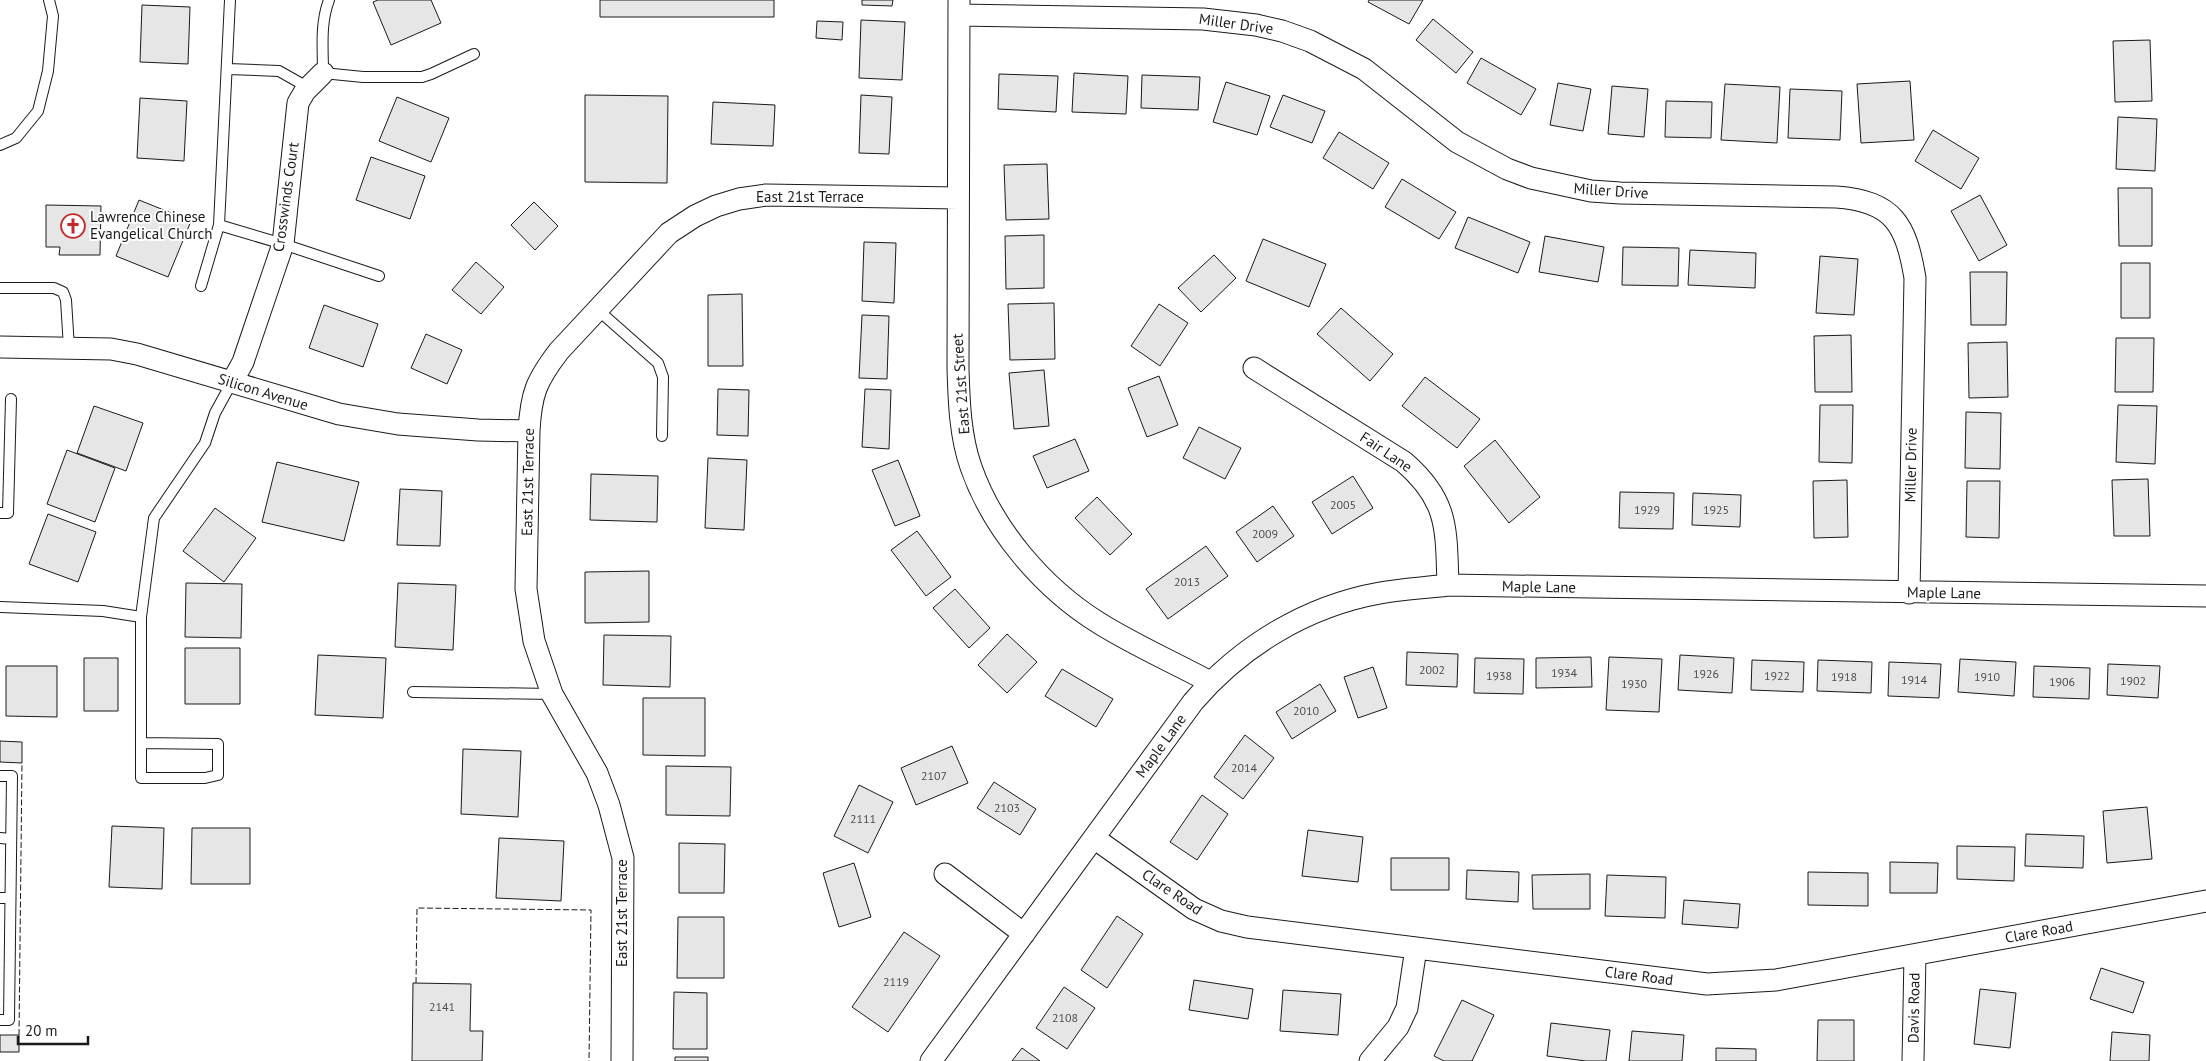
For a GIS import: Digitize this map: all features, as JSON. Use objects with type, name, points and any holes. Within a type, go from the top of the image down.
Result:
[{"type":"street","name":"East 21st Street","points":[[959,7],[958,369],[960,408],[970,466],[981,492],[1010,539],[1029,563],[1053,588],[1074,606],[1100,623],[1210,682]]},
{"type":"street","name":"Miller Drive","points":[[959,7],[1203,19],[1256,24],[1310,41],[1364,69],[1457,142],[1506,169],[1531,178],[1561,186],[1601,192],[1857,198],[1873,204],[1888,213],[1901,228],[1910,249],[1915,278],[1909,593]]},
{"type":"street","name":"Crosswinds Court","points":[[232,382],[243,362],[283,244],[298,103],[316,80]]},
{"type":"street","name":"East 21st Terrace","points":[[622,1061],[623,858],[611,812],[597,773],[552,694],[534,641],[526,589],[530,405],[534,390],[545,369],[669,233],[695,216],[716,206],[739,199],[766,195],[958,198]]},
{"type":"street","name":"Silicon Avenue","points":[[0,347],[111,349],[137,354],[339,414],[398,424],[478,430],[529,431]]},
{"type":"street","name":"Fair Lane","points":[[1254,368],[1404,462],[1422,478],[1436,499],[1444,522],[1448,585]]},
{"type":"street","name":"Maple Lane","points":[[931,1061],[1193,702],[1210,682],[1252,647],[1284,626],[1307,615],[1343,602],[1380,593],[1448,585],[2206,596]]},
{"type":"street","name":"Clare Road","points":[[1094,838],[1194,909],[1221,921],[1248,927],[1707,984],[1776,980],[2206,901]]},
{"type":"street","points":[[945,874],[1024,934]]},
{"type":"street","points":[[1370,1061],[1398,1027],[1407,1008],[1416,948]]},
{"type":"street","name":"Davis Road","points":[[1912,1061],[1914,955]]},
{"type":"lane","points":[[0,145],[16,138],[38,111],[48,71],[53,16],[49,0]]},
{"type":"lane","points":[[201,286],[220,226],[230,0]]},
{"type":"lane","points":[[316,80],[324,12],[329,0]]},
{"type":"lane","points":[[228,69],[279,71],[316,80],[422,76],[431,74],[474,54]]},
{"type":"lane","points":[[220,226],[283,244],[379,276]]},
{"type":"lane","points":[[0,288],[54,288],[63,292],[66,300],[69,348]]},
{"type":"lane","points":[[598,310],[658,364],[663,377],[662,436]]},
{"type":"lane","points":[[141,743],[218,744],[218,775],[205,778],[141,778],[141,743],[141,617],[154,518],[205,443],[215,413],[232,382]]},
{"type":"lane","points":[[0,513],[8,513],[11,399]]},
{"type":"lane","points":[[0,607],[103,611],[141,617]]},
{"type":"lane","points":[[413,692],[552,694]]},
{"type":"lane","points":[[0,776],[12,776],[11,838],[5,898],[5,957],[9,1020],[0,1020]]},
{"type":"lane","points":[[0,838],[11,838]]},
{"type":"building","points":[[378,0],[431,0],[441,23],[391,45],[373,2]]},
{"type":"building","points":[[600,0],[774,0],[774,17],[600,17]]},
{"type":"building","points":[[862,0],[893,0],[892,6],[862,5]]},
{"type":"building","points":[[1369,0],[1423,0],[1409,24],[1368,2]]},
{"type":"building","points":[[142,5],[190,7],[188,64],[140,62]]},
{"type":"building","points":[[1433,19],[1473,52],[1456,73],[1416,40]]},
{"type":"building","points":[[861,20],[905,22],[902,80],[859,78]]},
{"type":"building","points":[[817,21],[843,22],[842,40],[816,38]]},
{"type":"building","points":[[2150,40],[2152,101],[2115,102],[2113,41]]},
{"type":"building","points":[[1481,58],[1536,89],[1521,115],[1467,83]]},
{"type":"building","points":[[1074,73],[1128,76],[1126,114],[1072,112]]},
{"type":"building","points":[[999,74],[1058,76],[1056,112],[998,109]]},
{"type":"building","points":[[1142,75],[1200,77],[1198,110],[1141,108]]},
{"type":"building","points":[[1910,81],[1914,140],[1861,143],[1857,84]]},
{"type":"building","points":[[1226,82],[1270,96],[1257,135],[1213,122]]},
{"type":"building","points":[[1558,83],[1591,89],[1583,131],[1550,125]]},
{"type":"building","points":[[1725,84],[1780,87],[1777,143],[1721,140]]},
{"type":"building","points":[[1612,86],[1648,89],[1644,137],[1608,134]]},
{"type":"building","points":[[1790,89],[1842,91],[1840,140],[1788,138]]},
{"type":"building","points":[[585,95],[668,96],[667,183],[585,182]]},
{"type":"building","points":[[861,95],[892,97],[889,154],[859,153]]},
{"type":"building","points":[[1283,95],[1325,111],[1312,143],[1270,127]]},
{"type":"building","points":[[397,97],[449,118],[431,162],[379,141]]},
{"type":"building","points":[[140,98],[187,101],[184,161],[137,158]]},
{"type":"building","points":[[1666,101],[1712,102],[1711,138],[1665,137]]},
{"type":"building","points":[[713,102],[775,105],[773,146],[711,144]]},
{"type":"building","points":[[2118,117],[2157,119],[2155,171],[2116,169]]},
{"type":"building","points":[[1933,130],[1979,158],[1961,189],[1915,161]]},
{"type":"building","points":[[1339,132],[1389,163],[1373,189],[1323,158]]},
{"type":"building","points":[[371,157],[425,176],[410,219],[356,200]]},
{"type":"building","points":[[1047,164],[1049,219],[1006,220],[1004,165]]},
{"type":"building","points":[[1402,179],[1456,212],[1439,239],[1385,207]]},
{"type":"building","points":[[2118,188],[2152,188],[2152,246],[2119,246]]},
{"type":"building","points":[[1980,195],[2007,245],[1979,261],[1951,211]]},
{"type":"building","points":[[139,200],[191,221],[168,277],[116,256]]},
{"type":"building","points":[[534,202],[558,226],[535,250],[511,225]]},
{"type":"building","name":"Lawrence Chinese Evangelical Church","points":[[46,205],[101,206],[100,255],[59,255],[60,247],[46,247]]},
{"type":"building","points":[[1468,217],[1530,242],[1518,273],[1455,248]]},
{"type":"building","points":[[1044,235],[1044,288],[1006,289],[1005,236]]},
{"type":"building","points":[[1545,236],[1604,247],[1598,282],[1539,272]]},
{"type":"building","points":[[1263,239],[1326,264],[1309,307],[1246,281]]},
{"type":"building","points":[[864,242],[896,243],[894,303],[862,301]]},
{"type":"building","points":[[1623,247],[1679,248],[1678,286],[1622,285]]},
{"type":"building","points":[[1690,250],[1756,253],[1755,288],[1688,285]]},
{"type":"building","points":[[1214,255],[1236,278],[1201,312],[1178,288]]},
{"type":"building","points":[[1820,256],[1858,259],[1854,315],[1816,313]]},
{"type":"building","points":[[476,262],[504,287],[481,314],[452,290]]},
{"type":"building","points":[[2121,263],[2150,263],[2150,318],[2121,318]]},
{"type":"building","points":[[1970,272],[2007,272],[2006,325],[1971,325]]},
{"type":"building","points":[[742,294],[743,366],[708,366],[708,295]]},
{"type":"building","points":[[1054,303],[1055,359],[1010,360],[1008,304]]},
{"type":"building","points":[[1159,304],[1188,323],[1160,366],[1131,346]]},
{"type":"building","points":[[324,305],[378,324],[363,367],[309,348]]},
{"type":"building","points":[[1341,308],[1393,354],[1370,381],[1317,334]]},
{"type":"building","points":[[862,315],[889,316],[887,379],[859,378]]},
{"type":"building","points":[[426,334],[462,350],[447,384],[411,368]]},
{"type":"building","points":[[1851,335],[1852,392],[1815,392],[1814,336]]},
{"type":"building","points":[[2116,338],[2154,338],[2153,392],[2115,392]]},
{"type":"building","points":[[2007,342],[2008,397],[1969,398],[1968,343]]},
{"type":"building","points":[[1044,370],[1049,426],[1014,429],[1009,373]]},
{"type":"building","points":[[1159,376],[1178,425],[1147,437],[1128,388]]},
{"type":"building","points":[[1425,377],[1480,419],[1457,448],[1402,406]]},
{"type":"building","points":[[718,389],[749,390],[748,436],[717,435]]},
{"type":"building","points":[[865,389],[891,390],[889,449],[862,447]]},
{"type":"building","points":[[1820,405],[1853,405],[1852,463],[1819,462]]},
{"type":"building","points":[[2118,405],[2157,406],[2155,464],[2116,462]]},
{"type":"building","points":[[94,406],[143,423],[126,471],[77,453]]},
{"type":"building","points":[[1966,412],[2001,413],[2000,469],[1965,468]]},
{"type":"building","points":[[1199,427],[1241,448],[1225,479],[1183,458]]},
{"type":"building","points":[[1075,439],[1089,471],[1047,488],[1033,456]]},
{"type":"building","points":[[1495,440],[1540,497],[1509,523],[1464,466]]},
{"type":"building","points":[[67,450],[115,468],[95,522],[47,504]]},
{"type":"building","points":[[708,458],[747,460],[744,530],[705,528]]},
{"type":"building","points":[[898,460],[920,516],[895,526],[872,470]]},
{"type":"building","points":[[277,462],[359,482],[344,541],[262,522]]},
{"type":"building","points":[[591,474],[658,476],[657,522],[590,520]]},
{"type":"building","points":[[1353,476],[1373,508],[1332,534],[1312,502]]},
{"type":"building","points":[[2148,479],[2150,536],[2114,536],[2112,480]]},
{"type":"building","points":[[1847,480],[1848,537],[1814,538],[1813,481]]},
{"type":"building","points":[[1967,481],[2000,481],[1999,538],[1966,537]]},
{"type":"building","points":[[400,489],[442,491],[440,546],[397,545]]},
{"type":"building","points":[[1620,492],[1674,493],[1673,529],[1619,528]]},
{"type":"building","points":[[1693,493],[1741,495],[1740,527],[1692,525]]},
{"type":"building","points":[[1097,497],[1132,534],[1110,555],[1075,518]]},
{"type":"building","points":[[1273,506],[1294,536],[1257,562],[1236,532]]},
{"type":"building","points":[[215,508],[256,538],[224,582],[183,551]]},
{"type":"building","points":[[48,514],[96,532],[78,582],[29,564]]},
{"type":"building","points":[[917,531],[951,577],[926,596],[891,550]]},
{"type":"building","points":[[1206,546],[1228,576],[1168,619],[1146,589]]},
{"type":"building","points":[[649,571],[649,622],[585,623],[585,572]]},
{"type":"building","points":[[186,583],[242,584],[241,638],[185,637]]},
{"type":"building","points":[[398,583],[456,585],[453,650],[395,647]]},
{"type":"building","points":[[955,589],[990,628],[969,648],[933,608]]},
{"type":"building","points":[[1007,634],[1037,662],[1007,693],[978,665]]},
{"type":"building","points":[[604,635],[671,636],[670,687],[603,685]]},
{"type":"building","points":[[185,648],[240,648],[240,704],[185,704]]},
{"type":"building","points":[[1407,652],[1458,654],[1457,687],[1406,685]]},
{"type":"building","points":[[318,655],[386,658],[383,718],[315,715]]},
{"type":"building","points":[[1680,655],[1734,658],[1732,693],[1678,690]]},
{"type":"building","points":[[1591,657],[1592,687],[1536,688],[1536,658]]},
{"type":"building","points":[[1609,657],[1662,659],[1659,712],[1606,710]]},
{"type":"building","points":[[84,658],[118,658],[118,711],[84,711]]},
{"type":"building","points":[[1475,658],[1524,659],[1523,694],[1474,693]]},
{"type":"building","points":[[1960,659],[2016,662],[2014,696],[1958,692]]},
{"type":"building","points":[[1752,660],[1804,662],[1803,692],[1751,690]]},
{"type":"building","points":[[1818,660],[1872,662],[1871,693],[1817,691]]},
{"type":"building","points":[[1889,662],[1941,664],[1939,698],[1888,696]]},
{"type":"building","points":[[2108,664],[2160,666],[2158,698],[2107,695]]},
{"type":"building","points":[[6,666],[57,666],[57,717],[6,716]]},
{"type":"building","points":[[2034,666],[2090,668],[2089,699],[2033,697]]},
{"type":"building","points":[[1373,667],[1387,708],[1358,718],[1344,677]]},
{"type":"building","points":[[1062,669],[1113,699],[1096,727],[1045,696]]},
{"type":"building","points":[[1320,684],[1336,711],[1292,739],[1276,712]]},
{"type":"building","points":[[643,698],[705,698],[705,756],[643,755]]},
{"type":"building","points":[[1245,735],[1274,758],[1243,799],[1214,777]]},
{"type":"building","points":[[0,741],[22,742],[22,763],[0,762]]},
{"type":"building","points":[[952,746],[968,783],[916,805],[901,768]]},
{"type":"building","points":[[463,749],[521,751],[518,817],[461,814]]},
{"type":"building","points":[[666,766],[731,767],[730,816],[666,815]]},
{"type":"building","points":[[994,782],[1036,809],[1020,835],[977,808]]},
{"type":"building","points":[[859,785],[893,802],[868,853],[834,836]]},
{"type":"building","points":[[1202,795],[1228,814],[1197,860],[1170,842]]},
{"type":"building","points":[[2147,807],[2152,859],[2107,863],[2103,811]]},
{"type":"building","points":[[112,826],[164,828],[162,889],[109,887]]},
{"type":"building","points":[[192,828],[250,828],[250,884],[191,884]]},
{"type":"building","points":[[1308,830],[1363,837],[1358,882],[1302,876]]},
{"type":"building","points":[[2026,834],[2084,836],[2083,868],[2025,866]]},
{"type":"building","points":[[499,838],[564,841],[561,901],[496,898]]},
{"type":"building","points":[[679,843],[725,844],[724,893],[679,893]]},
{"type":"building","points":[[1957,846],[2015,847],[2014,881],[1957,879]]},
{"type":"building","points":[[1391,858],[1449,858],[1449,890],[1391,890]]},
{"type":"building","points":[[1890,862],[1938,863],[1937,893],[1890,893]]},
{"type":"building","points":[[854,863],[871,917],[839,927],[823,873]]},
{"type":"building","points":[[1467,870],[1519,872],[1518,902],[1466,899]]},
{"type":"building","points":[[1808,872],[1868,873],[1868,906],[1808,905]]},
{"type":"building","points":[[1590,874],[1590,909],[1533,909],[1532,875]]},
{"type":"building","points":[[1607,875],[1666,877],[1665,918],[1605,916]]},
{"type":"building","points":[[1684,900],[1740,904],[1738,928],[1682,924]]},
{"type":"building","points":[[1117,916],[1143,934],[1107,988],[1081,970]]},
{"type":"building","points":[[678,917],[724,917],[724,978],[677,978]]},
{"type":"building","points":[[904,932],[940,956],[888,1032],[852,1007]]},
{"type":"building","points":[[2101,968],[2144,982],[2133,1013],[2090,999]]},
{"type":"building","points":[[1194,980],[1253,989],[1248,1019],[1189,1010]]},
{"type":"building","points":[[413,983],[471,984],[470,1031],[483,1031],[482,1061],[412,1061]]},
{"type":"building","points":[[1064,987],[1095,1008],[1067,1049],[1036,1028]]},
{"type":"building","points":[[1980,989],[2016,993],[2010,1048],[1974,1044]]},
{"type":"building","points":[[1283,990],[1341,994],[1338,1035],[1280,1031]]},
{"type":"building","points":[[674,992],[707,993],[707,1049],[673,1049]]},
{"type":"building","points":[[1462,1000],[1494,1015],[1472,1061],[1444,1061],[1434,1056]]},
{"type":"building","points":[[1818,1020],[1854,1020],[1854,1061],[1817,1061]]},
{"type":"building","points":[[1551,1023],[1610,1030],[1606,1061],[1586,1061],[1547,1056]]},
{"type":"building","points":[[1632,1031],[1684,1035],[1682,1061],[1629,1061]]},
{"type":"building","points":[[2112,1032],[2150,1035],[2149,1061],[2110,1061]]},
{"type":"building","points":[[0,1035],[19,1035],[19,1052],[0,1052]]},
{"type":"building","points":[[1022,1048],[1040,1061],[1012,1061]]},
{"type":"building","points":[[1716,1048],[1756,1049],[1756,1061],[1716,1061]]},
{"type":"building","points":[[675,1057],[708,1057],[708,1061],[675,1061]]},
{"type":"fence","points":[[19,1035],[22,763]]},
{"type":"fence","points":[[416,983],[417,908],[591,910],[589,1061]]},
{"type":"place","name":"Lawrence Chinese Evangelical Church","points":[[73,226]]}]
